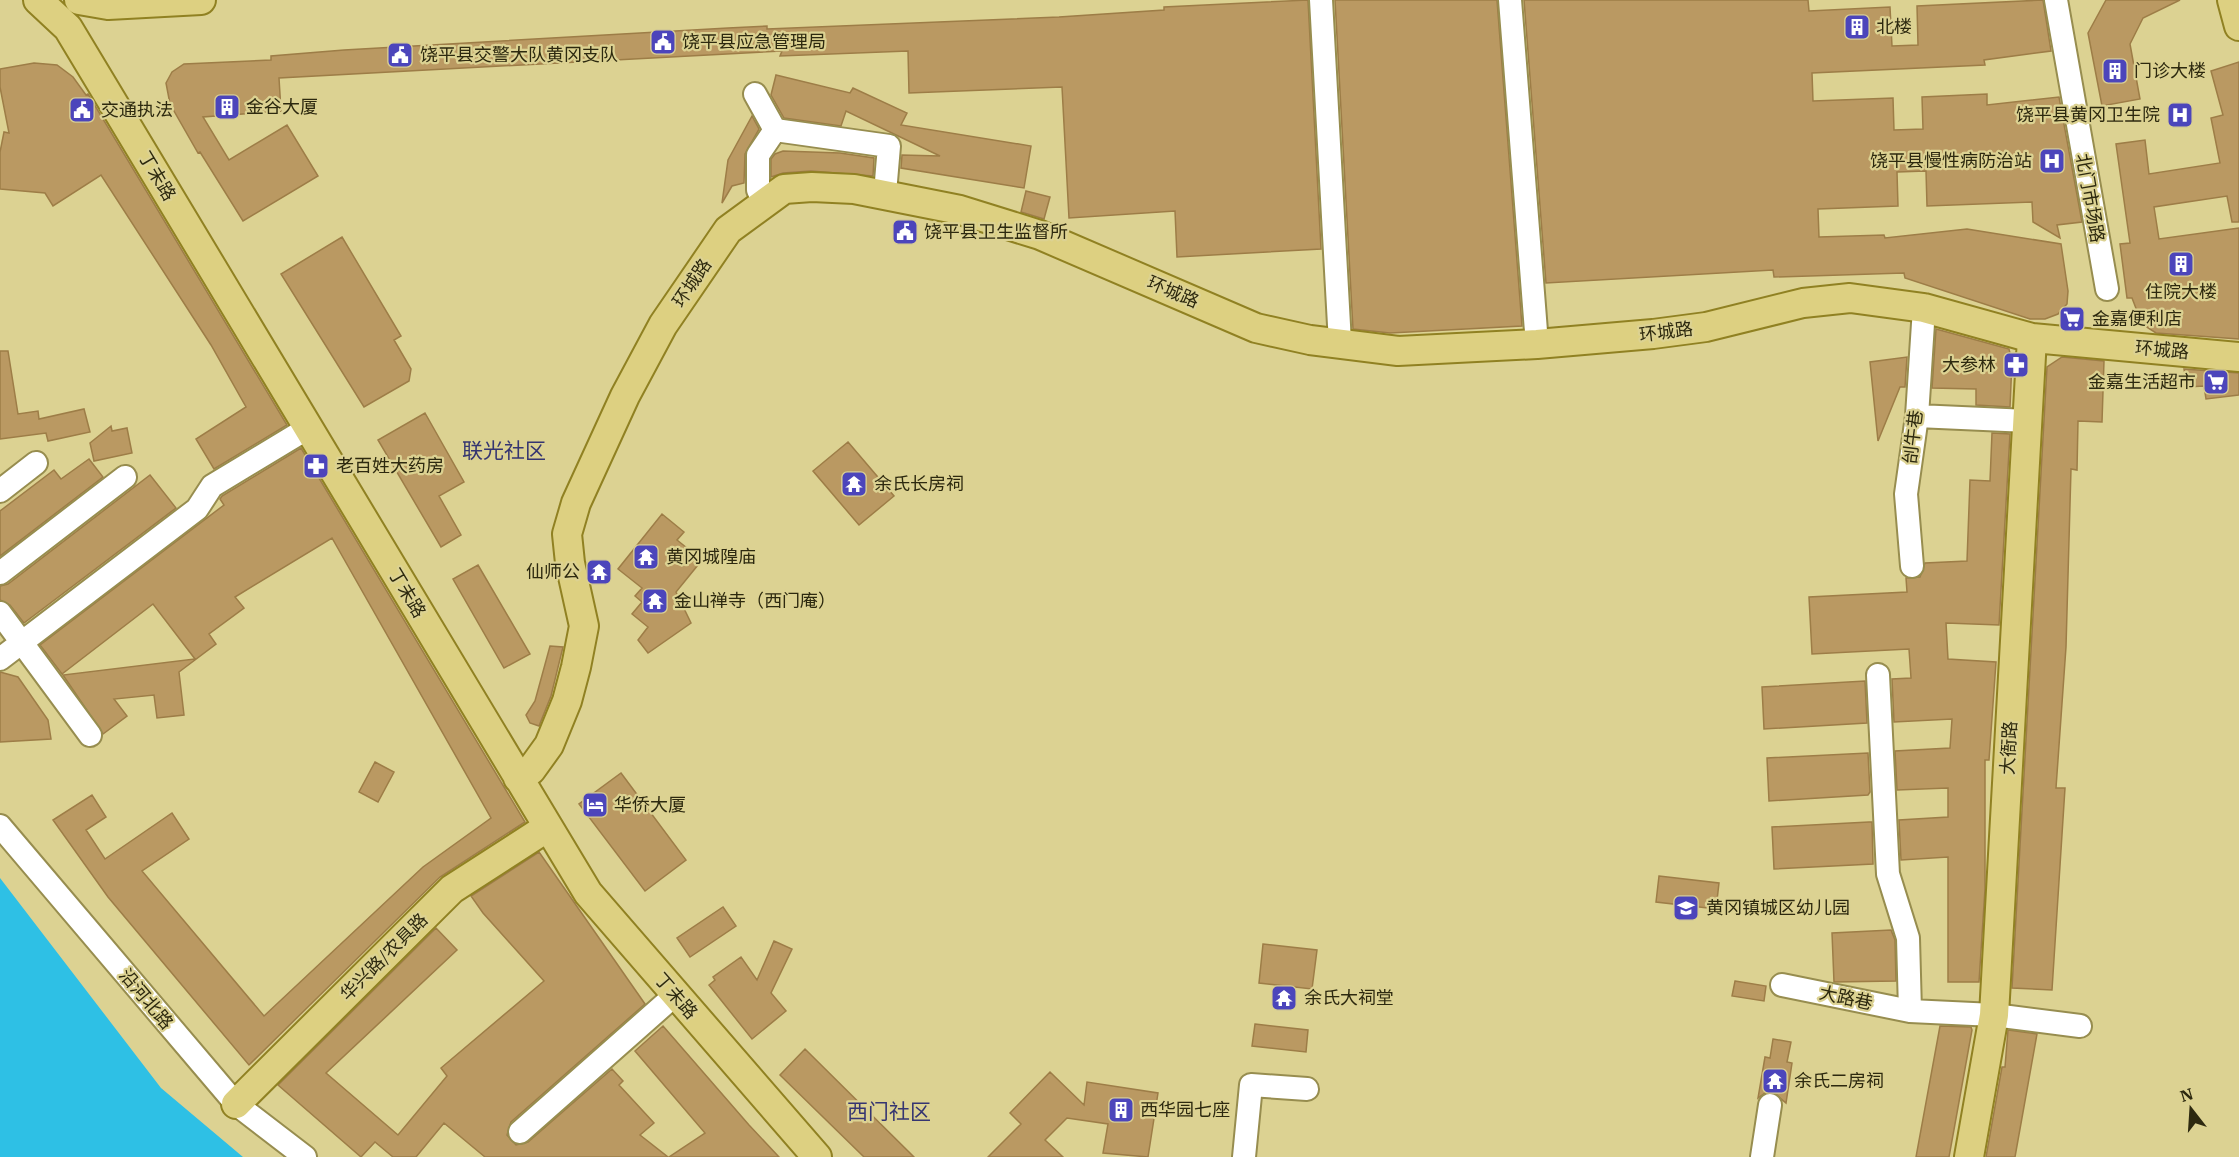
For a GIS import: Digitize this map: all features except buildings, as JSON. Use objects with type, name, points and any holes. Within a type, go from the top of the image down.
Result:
[{"type":"main road","name":"丁未路","points":[[38,0],[68,28],[588,893],[816,1157]]},
{"type":"main road","points":[[79,0],[108,5],[201,0]]},
{"type":"main road","points":[[2232,0],[2239,26]]},
{"type":"main road","name":"环城路","points":[[518,778],[531,770],[549,745],[567,701],[576,667],[584,626],[570,563],[567,534],[576,503],[625,396],[663,325],[728,230],[784,189],[812,187],[885,193],[960,210],[1040,236],[1256,328],[1310,340],[1398,351],[1537,344],[1706,327],[1803,303],[1850,298],[1924,308],[2032,338],[2239,357]]},
{"type":"main road","name":"大衙路","points":[[1969,1157],[1995,1015],[2032,338]]},
{"type":"main road","name":"华兴路/农具路","points":[[236,1104],[452,889],[548,827]]},
{"type":"street","points":[[1321,0],[1340,343]]},
{"type":"street","points":[[1510,0],[1537,344]]},
{"type":"street","name":"北门市场路","points":[[2056,0],[2106,289]]},
{"type":"street","points":[[755,94],[775,130]]},
{"type":"street","points":[[775,130],[890,146],[885,193]]},
{"type":"street","points":[[764,203],[758,190],[758,155],[775,130]]},
{"type":"street","name":"刣牛巷","points":[[1912,566],[1906,494],[1917,416],[1924,308]]},
{"type":"street","points":[[1917,416],[2028,420]]},
{"type":"street","points":[[0,659],[197,509],[212,486],[308,428]]},
{"type":"street","points":[[0,491],[36,463]]},
{"type":"street","points":[[0,573],[125,477]]},
{"type":"street","points":[[0,613],[90,735]]},
{"type":"street","points":[[1878,675],[1888,874],[1908,938],[1910,1011]]},
{"type":"street","name":"沿河北路","points":[[0,826],[236,1104],[305,1157]]},
{"type":"street","name":"大路巷","points":[[1782,985],[1910,1011],[1995,1015],[2080,1026]]},
{"type":"street","points":[[520,1132],[675,995]]},
{"type":"street","points":[[1244,1157],[1251,1085],[1307,1089]]},
{"type":"street","points":[[1762,1157],[1770,1105]]},
{"type":"water","points":[[0,878],[161,1088],[243,1157],[0,1157]]},
{"type":"place","name":"北楼","points":[[1857,27]]},
{"type":"place","name":"饶平县应急管理局","points":[[663,42]]},
{"type":"place","name":"饶平县交警大队黄冈支队","points":[[400,55]]},
{"type":"place","name":"门诊大楼","points":[[2115,71]]},
{"type":"place","name":"金谷大厦","points":[[227,107]]},
{"type":"place","name":"交通执法","points":[[82,110]]},
{"type":"place","name":"饶平县黄冈卫生院","points":[[2180,115]]},
{"type":"place","name":"饶平县慢性病防治站","points":[[2052,161]]},
{"type":"place","name":"饶平县卫生监督所","points":[[905,232]]},
{"type":"place","name":"住院大楼","points":[[2181,264]]},
{"type":"place","name":"金嘉便利店","points":[[2072,319]]},
{"type":"place","name":"大参林","points":[[2016,365]]},
{"type":"place","name":"金嘉生活超市","points":[[2216,382]]},
{"type":"place","name":"老百姓大药房","points":[[316,466]]},
{"type":"place","name":"余氏长房祠","points":[[854,484]]},
{"type":"place","name":"黄冈城隍庙","points":[[646,557]]},
{"type":"place","name":"仙师公","points":[[599,572]]},
{"type":"place","name":"金山禅寺（西门庵）","points":[[655,601]]},
{"type":"place","name":"华侨大厦","points":[[595,805]]},
{"type":"place","name":"黄冈镇城区幼儿园","points":[[1686,908]]},
{"type":"place","name":"余氏大祠堂","points":[[1284,998]]},
{"type":"place","name":"余氏二房祠","points":[[1775,1081]]},
{"type":"place","name":"西华园七座","points":[[1121,1110]]},
{"type":"district","name":"联光社区","points":[[504,451]]},
{"type":"district","name":"西门社区","points":[[889,1112]]}]
